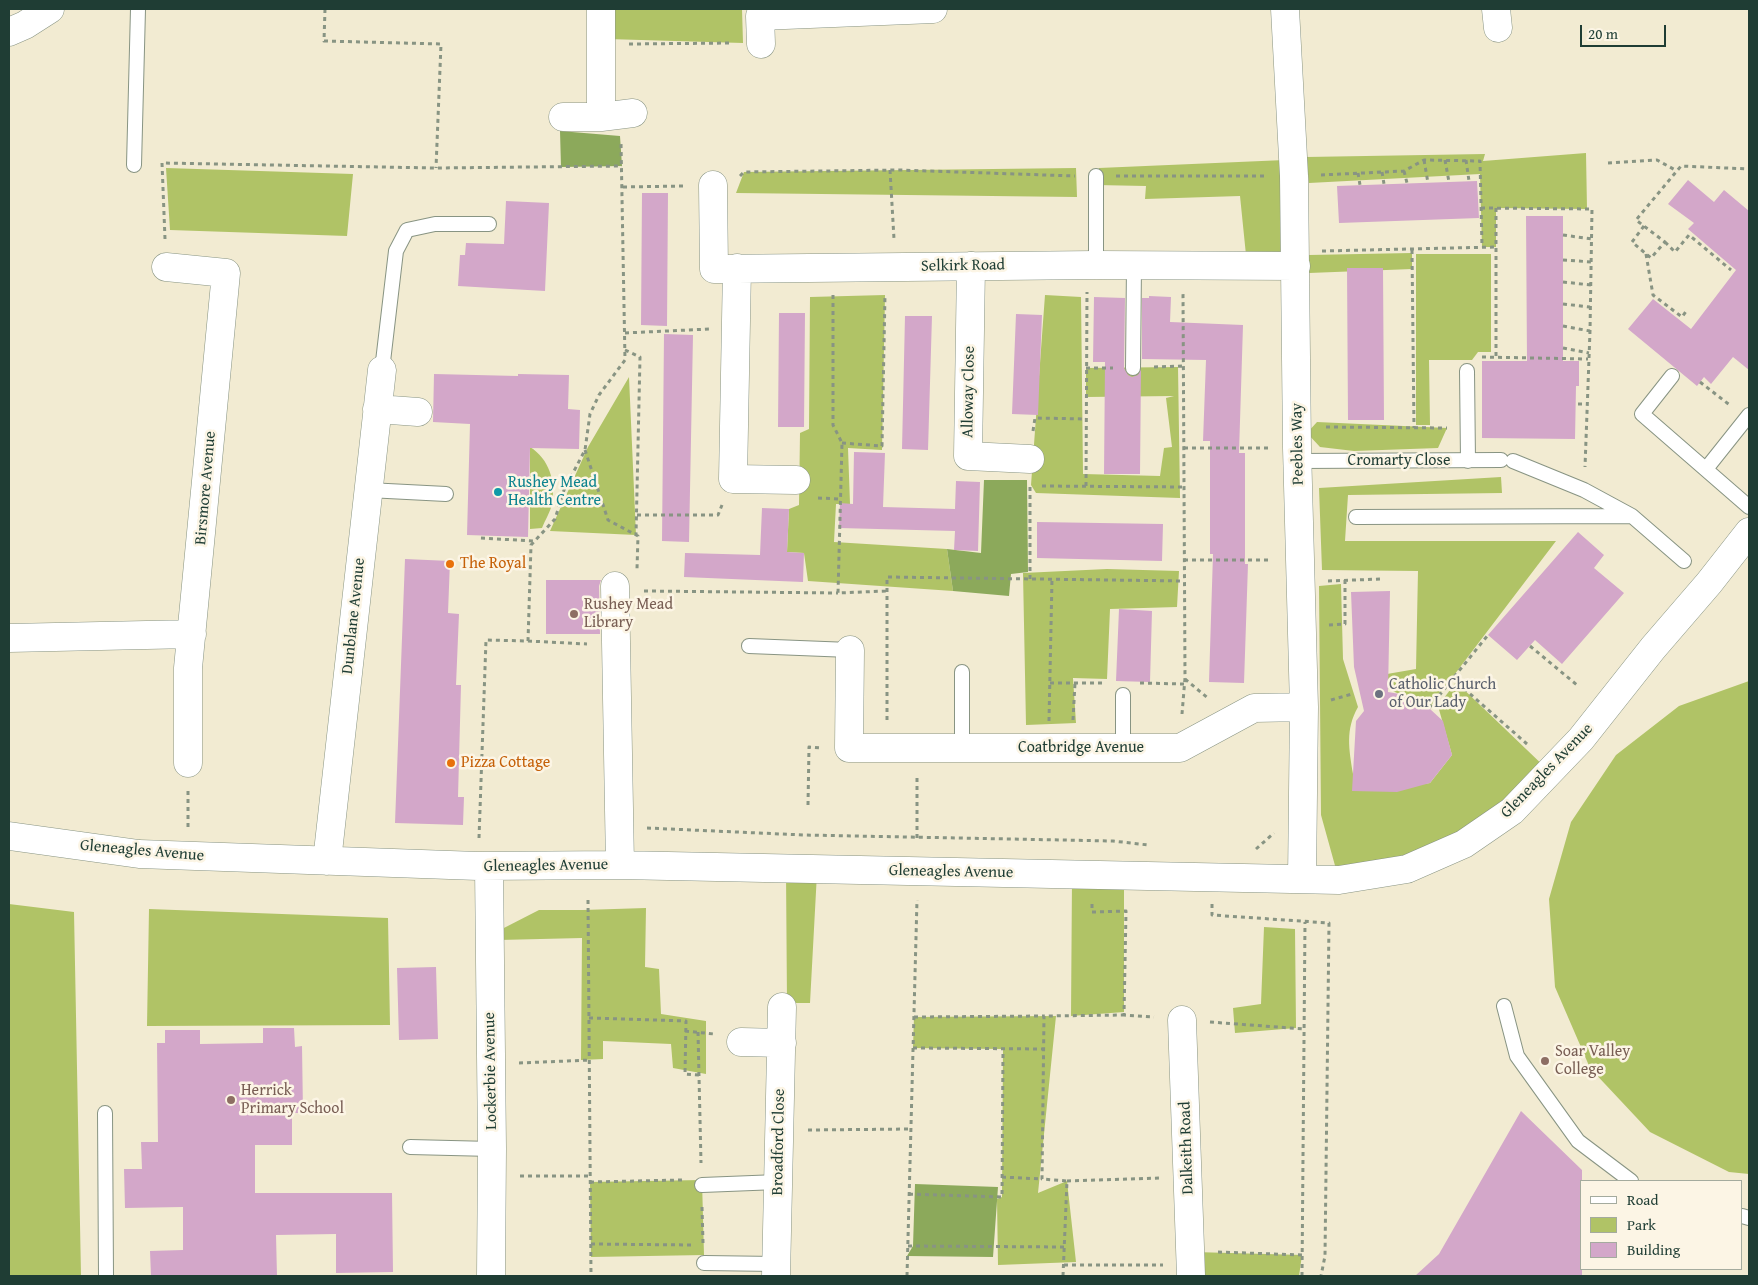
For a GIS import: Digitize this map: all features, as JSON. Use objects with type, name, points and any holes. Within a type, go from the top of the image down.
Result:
[{"type":"street","points":[[9,32],[25,26],[50,9]]},
{"type":"street","points":[[600,9],[601,117]]},
{"type":"street","points":[[761,44],[760,12],[933,9]]},
{"type":"street","name":"Peebles Way","points":[[1285,9],[1294,176],[1297,445],[1304,707],[1302,878]]},
{"type":"street","points":[[563,117],[601,117],[634,114]]},
{"type":"street","name":"Selkirk Road","points":[[713,185],[714,269],[1183,265],[1295,259]]},
{"type":"street","name":"Alloway Close","points":[[970,266],[968,456],[1030,459]]},
{"type":"street","name":"Birsmore Avenue","points":[[166,267],[226,273],[188,668],[188,762]]},
{"type":"street","points":[[737,268],[733,479],[796,480]]},
{"type":"street","name":"Dunblane Avenue","points":[[327,861],[382,370]]},
{"type":"street","points":[[377,409],[418,412]]},
{"type":"street","name":"Gleneagles Avenue","points":[[9,836],[139,854],[484,866],[620,865],[1338,880],[1407,869],[1464,844],[1512,811],[1581,739],[1749,532]]},
{"type":"street","points":[[620,865],[616,646],[629,583]]},
{"type":"street","points":[[9,638],[192,634]]},
{"type":"street","points":[[849,748],[850,650]]},
{"type":"street","name":"Coatbridge Avenue","points":[[849,748],[1180,748],[1254,708],[1304,707]]},
{"type":"street","name":"Lockerbie Avenue","points":[[484,866],[491,1064],[491,1276]]},
{"type":"street","name":"Broadford Close","points":[[776,1270],[782,1007]]},
{"type":"street","name":"Dalkeith Road","points":[[1182,1020],[1190,1264]]},
{"type":"street","points":[[741,1042],[782,1043]]},
{"type":"lane","points":[[134,166],[138,9]]},
{"type":"lane","points":[[1092,265],[1096,176]]},
{"type":"lane","points":[[382,370],[396,251],[407,230],[435,224],[489,224]]},
{"type":"lane","points":[[1133,368],[1134,265]]},
{"type":"lane","points":[[1467,371],[1468,461]]},
{"type":"lane","points":[[1672,376],[1642,414],[1749,507]]},
{"type":"lane","points":[[1706,469],[1749,415]]},
{"type":"lane","name":"Cromarty Close","points":[[1297,445],[1468,461],[1507,461],[1584,490]]},
{"type":"lane","points":[[368,490],[446,494]]},
{"type":"lane","points":[[1584,490],[1632,516],[1684,561]]},
{"type":"lane","points":[[1356,517],[1632,516]]},
{"type":"lane","points":[[749,646],[850,650]]},
{"type":"lane","points":[[962,672],[962,748]]},
{"type":"lane","points":[[1123,695],[1123,748]]},
{"type":"lane","points":[[1504,1006],[1517,1056],[1578,1141],[1630,1180]]},
{"type":"lane","points":[[105,1113],[106,1276]]},
{"type":"lane","points":[[410,1147],[492,1149]]},
{"type":"lane","points":[[702,1182],[778,1182]]},
{"type":"lane","points":[[704,1263],[776,1270]]},
{"type":"path","points":[[325,9],[324,40],[440,44],[436,168]]},
{"type":"path","points":[[600,44],[761,44]]},
{"type":"path","points":[[528,641],[530,545],[555,519],[564,490],[586,450],[590,414],[599,396],[625,360],[620,136],[601,117]]},
{"type":"path","points":[[1424,160],[1428,183]]},
{"type":"path","points":[[1445,160],[1449,182]]},
{"type":"path","points":[[1466,160],[1468,181]]},
{"type":"path","points":[[1608,163],[1657,160],[1677,171]]},
{"type":"path","points":[[166,267],[162,163],[436,168],[622,166]]},
{"type":"path","points":[[1731,270],[1689,235],[1675,252],[1636,220],[1681,166],[1749,168]]},
{"type":"path","points":[[842,443],[882,446],[890,267],[890,170]]},
{"type":"path","points":[[1404,170],[1407,184]]},
{"type":"path","points":[[1382,172],[1384,184]]},
{"type":"path","points":[[1358,173],[1360,185]]},
{"type":"path","points":[[1481,208],[1592,209],[1592,262],[1584,490]]},
{"type":"path","points":[[1496,208],[1496,357]]},
{"type":"path","points":[[1644,226],[1632,242],[1651,258],[1665,242]]},
{"type":"path","points":[[1563,234],[1592,239]]},
{"type":"path","points":[[1295,259],[1412,250],[1496,247]]},
{"type":"path","points":[[1412,250],[1414,428]]},
{"type":"path","points":[[1646,253],[1653,295],[1682,317],[1687,310]]},
{"type":"path","points":[[1563,260],[1592,262]]},
{"type":"path","points":[[1086,486],[1092,265]]},
{"type":"path","points":[[1183,265],[1185,678]]},
{"type":"path","points":[[833,267],[832,425],[842,443],[838,593]]},
{"type":"path","points":[[1563,282],[1591,284]]},
{"type":"path","points":[[1563,304],[1590,307]]},
{"type":"path","points":[[1563,326],[1590,331]]},
{"type":"path","points":[[625,333],[736,328]]},
{"type":"path","points":[[1563,348],[1589,353]]},
{"type":"path","points":[[625,350],[640,357],[636,535],[638,536],[629,583],[838,593],[886,591]]},
{"type":"path","points":[[1467,371],[1482,357],[1588,359]]},
{"type":"path","points":[[1700,382],[1735,410]]},
{"type":"path","points":[[1578,404],[1586,404]]},
{"type":"path","points":[[1184,448],[1297,445],[1414,428],[1467,428]]},
{"type":"path","points":[[586,450],[608,520],[636,535]]},
{"type":"path","points":[[637,515],[718,515],[733,479]]},
{"type":"path","points":[[1040,486],[1184,488]]},
{"type":"path","points":[[481,538],[534,541]]},
{"type":"path","points":[[1184,560],[1300,570],[1345,580],[1382,579]]},
{"type":"path","points":[[888,748],[886,577],[1184,581]]},
{"type":"path","points":[[1052,579],[1060,748]]},
{"type":"path","points":[[1302,627],[1345,624],[1345,580]]},
{"type":"path","points":[[1429,708],[1488,635]]},
{"type":"path","points":[[484,866],[486,640],[616,646]]},
{"type":"path","points":[[1530,646],[1577,685]]},
{"type":"path","points":[[1452,678],[1527,744]]},
{"type":"path","points":[[1060,748],[1075,683]]},
{"type":"path","points":[[808,805],[809,748],[849,748]]},
{"type":"path","points":[[907,1276],[919,872],[917,748]]},
{"type":"path","points":[[188,762],[188,856]]},
{"type":"path","points":[[619,826],[804,835],[1113,841],[1152,846]]},
{"type":"path","points":[[1092,876],[1092,912],[1126,911],[1124,1015]]},
{"type":"path","points":[[588,900],[591,1276]]},
{"type":"path","points":[[1302,1276],[1305,922]]},
{"type":"path","points":[[1321,1276],[1325,1256],[1329,923]]},
{"type":"path","points":[[914,1017],[1124,1015],[1304,1029]]},
{"type":"path","points":[[1042,1179],[1044,1016]]},
{"type":"path","points":[[589,1018],[686,1021],[685,1074],[700,1075]]},
{"type":"path","points":[[698,1032],[704,1263]]},
{"type":"path","points":[[913,1048],[1044,1049]]},
{"type":"path","points":[[909,1194],[1002,1197],[1003,1049]]},
{"type":"path","points":[[491,1064],[590,1060]]},
{"type":"path","points":[[780,1130],[911,1129]]},
{"type":"path","points":[[492,1176],[590,1176]]},
{"type":"path","points":[[1002,1177],[1067,1181],[1188,1177]]},
{"type":"path","points":[[1063,1276],[1067,1181]]},
{"type":"path","points":[[590,1182],[702,1182]]},
{"type":"path","points":[[591,1244],[703,1245]]},
{"type":"path","points":[[908,1246],[1065,1246]]},
{"type":"path","points":[[1064,1265],[1190,1264],[1302,1255]]},
{"type":"green space","points":[[606,9],[742,9],[743,43],[607,39]]},
{"type":"green space","points":[[560,131],[620,136],[622,166],[561,167]]},
{"type":"green space","points":[[1586,153],[1587,209],[1496,208],[1496,247],[1482,247],[1480,174],[1309,183],[1306,157],[1485,154],[1483,161]]},
{"type":"green space","points":[[1285,160],[1286,253],[1246,255],[1240,196],[1145,199],[1146,186],[1096,185],[1099,168]]},
{"type":"green space","points":[[166,168],[353,174],[347,236],[170,230]]},
{"type":"green space","points":[[1076,168],[1077,197],[736,193],[744,172]]},
{"type":"green space","points":[[1412,253],[1412,269],[1309,273],[1309,255]]},
{"type":"green space","points":[[1416,254],[1491,254],[1491,352],[1478,352],[1472,360],[1429,360],[1430,425],[1416,425]]},
{"type":"green space","points":[[885,295],[882,450],[848,448],[850,504],[836,504],[834,542],[947,549],[953,591],[808,581],[804,553],[787,552],[789,509],[799,505],[800,433],[809,429],[810,297]]},
{"type":"green space","points":[[1045,295],[1081,297],[1083,474],[1160,476],[1164,448],[1172,447],[1166,398],[1174,396],[1086,397],[1086,368],[1178,367],[1180,498],[1036,493],[1031,485]]},
{"type":"green space","points":[[629,377],[636,535],[550,531],[588,447]]},
{"type":"green space","points":[[1317,422],[1447,428],[1438,448],[1354,451],[1320,447],[1307,433]]},
{"type":"green space","points":[[530,447],[542,458],[550,471],[553,495],[550,509],[542,528],[530,529]]},
{"type":"green space","points":[[1501,477],[1502,493],[1348,495],[1345,541],[1556,541],[1429,708],[1380,685],[1387,674],[1416,669],[1418,571],[1322,570],[1319,488]]},
{"type":"green space","points":[[984,480],[1027,480],[1028,572],[1011,574],[1009,596],[953,591],[947,549],[981,553]]},
{"type":"green space","points":[[1107,569],[1179,571],[1177,607],[1110,609],[1107,679],[1073,678],[1076,723],[1026,725],[1023,573]]},
{"type":"green space","points":[[1341,584],[1343,659],[1358,707],[1351,724],[1349,740],[1353,774],[1389,789],[1430,783],[1452,755],[1438,706],[1456,682],[1550,772],[1464,844],[1339,880],[1321,815],[1319,586]]},
{"type":"green space","points":[[1749,681],[1749,1174],[1729,1172],[1650,1132],[1590,1068],[1555,987],[1549,899],[1571,822],[1616,755],[1679,706]]},
{"type":"green space","points":[[786,872],[817,873],[810,1003],[787,1003]]},
{"type":"green space","points":[[1072,879],[1124,880],[1124,1012],[1071,1016]]},
{"type":"green space","points":[[9,904],[74,912],[81,1276],[9,1276]]},
{"type":"green space","points":[[646,908],[645,967],[659,969],[661,1014],[706,1021],[706,1074],[673,1068],[671,1044],[603,1041],[603,1059],[581,1060],[582,938],[499,940],[500,930],[539,910]]},
{"type":"green space","points":[[149,909],[388,918],[390,1025],[147,1026]]},
{"type":"green space","points":[[1264,927],[1295,929],[1296,1028],[1235,1033],[1233,1008],[1261,1004]]},
{"type":"green space","points":[[1056,1016],[1038,1193],[1067,1181],[1076,1262],[998,1265],[997,1199],[1002,1197],[1003,1049],[913,1048],[914,1017]]},
{"type":"green space","points":[[702,1180],[704,1255],[591,1257],[590,1182]]},
{"type":"green space","points":[[915,1184],[998,1187],[993,1257],[907,1256],[913,1246]]},
{"type":"green space","points":[[1194,1252],[1302,1255],[1299,1276],[1193,1276]]},
{"type":"building","points":[[1688,180],[1714,202],[1724,190],[1749,211],[1749,370],[1733,357],[1711,384],[1704,377],[1697,386],[1628,329],[1653,299],[1691,329],[1736,270],[1688,229],[1694,223],[1668,204]]},
{"type":"building","points":[[1477,181],[1479,218],[1339,223],[1337,186]]},
{"type":"building","points":[[642,193],[668,193],[667,326],[641,325]]},
{"type":"building","points":[[506,201],[549,203],[545,291],[458,286],[460,255],[465,255],[466,243],[504,244]]},
{"type":"building","points":[[1526,216],[1563,216],[1563,361],[1579,361],[1579,386],[1576,386],[1575,439],[1482,438],[1482,361],[1527,361]]},
{"type":"building","points":[[1347,268],[1383,268],[1384,420],[1348,420]]},
{"type":"building","points":[[1149,296],[1171,297],[1170,322],[1243,325],[1239,453],[1245,453],[1245,564],[1248,564],[1244,683],[1209,682],[1213,554],[1210,554],[1210,441],[1203,441],[1206,360],[1142,359],[1142,298],[1149,298]]},
{"type":"building","points":[[1094,297],[1125,298],[1124,368],[1128,375],[1132,377],[1138,375],[1141,369],[1140,474],[1104,474],[1105,362],[1093,362]]},
{"type":"building","points":[[779,313],[805,313],[804,427],[778,427]]},
{"type":"building","points":[[1016,314],[1042,315],[1038,415],[1012,414]]},
{"type":"building","points":[[905,316],[932,316],[928,450],[902,449]]},
{"type":"building","points":[[664,334],[693,335],[689,542],[662,541]]},
{"type":"building","name":"Rushey Mead Health Centre","points":[[434,374],[569,375],[568,409],[580,410],[579,449],[530,448],[528,537],[467,535],[470,424],[433,422]]},
{"type":"building","points":[[854,452],[885,453],[883,507],[955,509],[956,481],[980,482],[978,551],[954,550],[955,531],[839,528],[840,503],[853,504]]},
{"type":"building","points":[[762,508],[789,509],[787,552],[804,553],[803,582],[684,577],[685,553],[760,555]]},
{"type":"building","points":[[1037,522],[1163,524],[1162,561],[1037,558]]},
{"type":"building","points":[[1578,532],[1604,555],[1594,568],[1624,593],[1562,664],[1535,640],[1517,660],[1488,635]]},
{"type":"building","points":[[405,559],[450,561],[448,613],[459,614],[456,685],[461,685],[458,797],[464,797],[463,825],[395,823]]},
{"type":"building","name":"Rushey Mead Library","points":[[546,580],[601,580],[599,586],[600,634],[546,634]]},
{"type":"building","name":"Catholic Church of Our Lady","points":[[1390,591],[1388,692],[1417,697],[1443,721],[1452,755],[1430,783],[1397,792],[1352,791],[1356,721],[1364,711],[1354,667],[1351,592]]},
{"type":"building","points":[[1119,609],[1152,611],[1150,682],[1116,681]]},
{"type":"building","points":[[436,967],[438,1039],[399,1040],[397,968]]},
{"type":"building","points":[[263,1028],[294,1028],[295,1047],[302,1046],[303,1113],[292,1113],[292,1145],[255,1145],[255,1193],[392,1193],[393,1272],[336,1273],[336,1234],[276,1235],[277,1276],[151,1276],[150,1251],[183,1250],[183,1207],[125,1208],[124,1169],[142,1169],[141,1142],[158,1142],[157,1043],[165,1043],[165,1030],[200,1030],[200,1044],[263,1043]]},
{"type":"building","points":[[1521,1111],[1582,1170],[1582,1180],[1580,1180],[1580,1270],[1582,1270],[1582,1276],[1415,1276],[1439,1254]]},
{"type":"place","name":"Rushey Mead Health Centre","points":[[498,492]]},
{"type":"place","name":"The Royal","points":[[450,564]]},
{"type":"place","name":"Rushey Mead Library","points":[[574,614]]},
{"type":"place","name":"Catholic Church of Our Lady","points":[[1379,694]]},
{"type":"place","name":"Pizza Cottage","points":[[451,763]]},
{"type":"place","name":"Soar Valley College","points":[[1545,1061]]},
{"type":"place","name":"Herrick Primary School","points":[[231,1100]]}]
